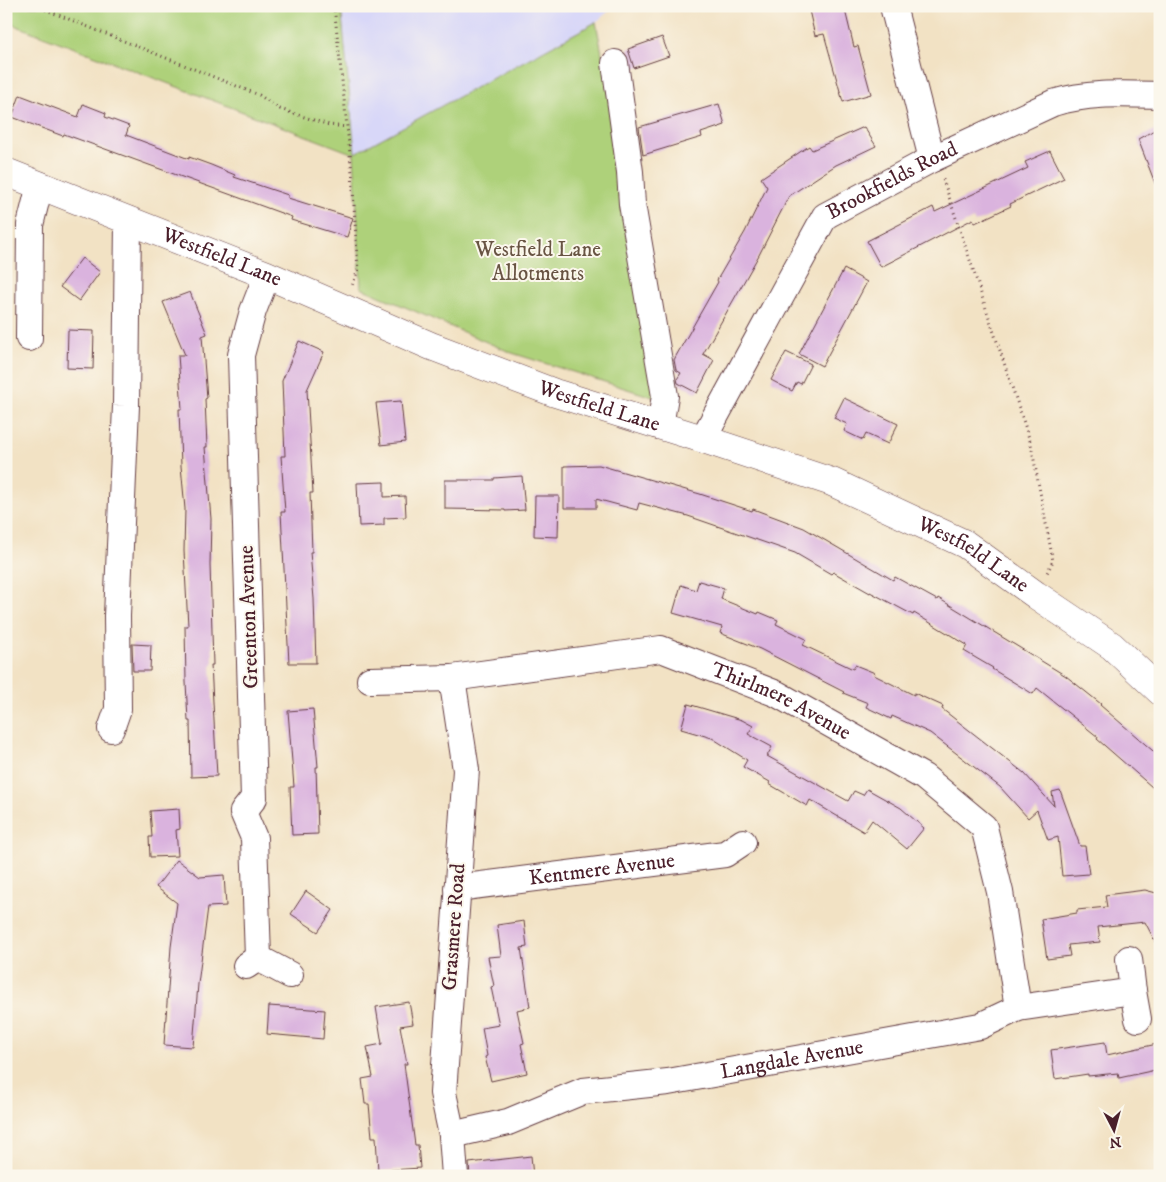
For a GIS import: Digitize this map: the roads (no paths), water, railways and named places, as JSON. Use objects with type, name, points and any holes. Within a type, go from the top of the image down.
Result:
[{"type":"main road","name":"Westfield Lane","points":[[6,172],[267,275],[431,346],[555,393],[832,482],[965,544],[1112,646],[1160,691]]},
{"type":"street","points":[[893,6],[932,159]]},
{"type":"street","points":[[615,63],[630,172],[632,204],[665,396],[660,426]]},
{"type":"street","name":"Brookfields Road","points":[[703,439],[825,216],[932,159],[1053,102],[1074,97],[1112,94],[1160,95]]},
{"type":"street","points":[[29,338],[30,224],[40,185]]},
{"type":"street","points":[[111,728],[118,709],[117,616],[126,406],[128,220]]},
{"type":"street","name":"Greenton Avenue","points":[[267,275],[253,311],[241,355],[254,798],[243,812],[254,838],[252,962],[290,975]]},
{"type":"street","name":"Thirlmere Avenue","points":[[370,680],[452,678],[661,649],[777,694],[924,777],[984,827],[1000,892],[1018,1008]]},
{"type":"street","name":"Grasmere Road","points":[[452,678],[466,770],[443,1093],[452,1135],[455,1176]]},
{"type":"street","name":"Kentmere Avenue","points":[[457,888],[724,854],[743,842]]},
{"type":"street","points":[[1129,959],[1132,991],[1138,1019]]},
{"type":"street","name":"Langdale Avenue","points":[[452,1135],[508,1122],[583,1091],[668,1082],[980,1026],[1018,1008],[1132,991]]},
{"type":"park label","name":"Westfield Lane Allotments","points":[[538,262]]}]
